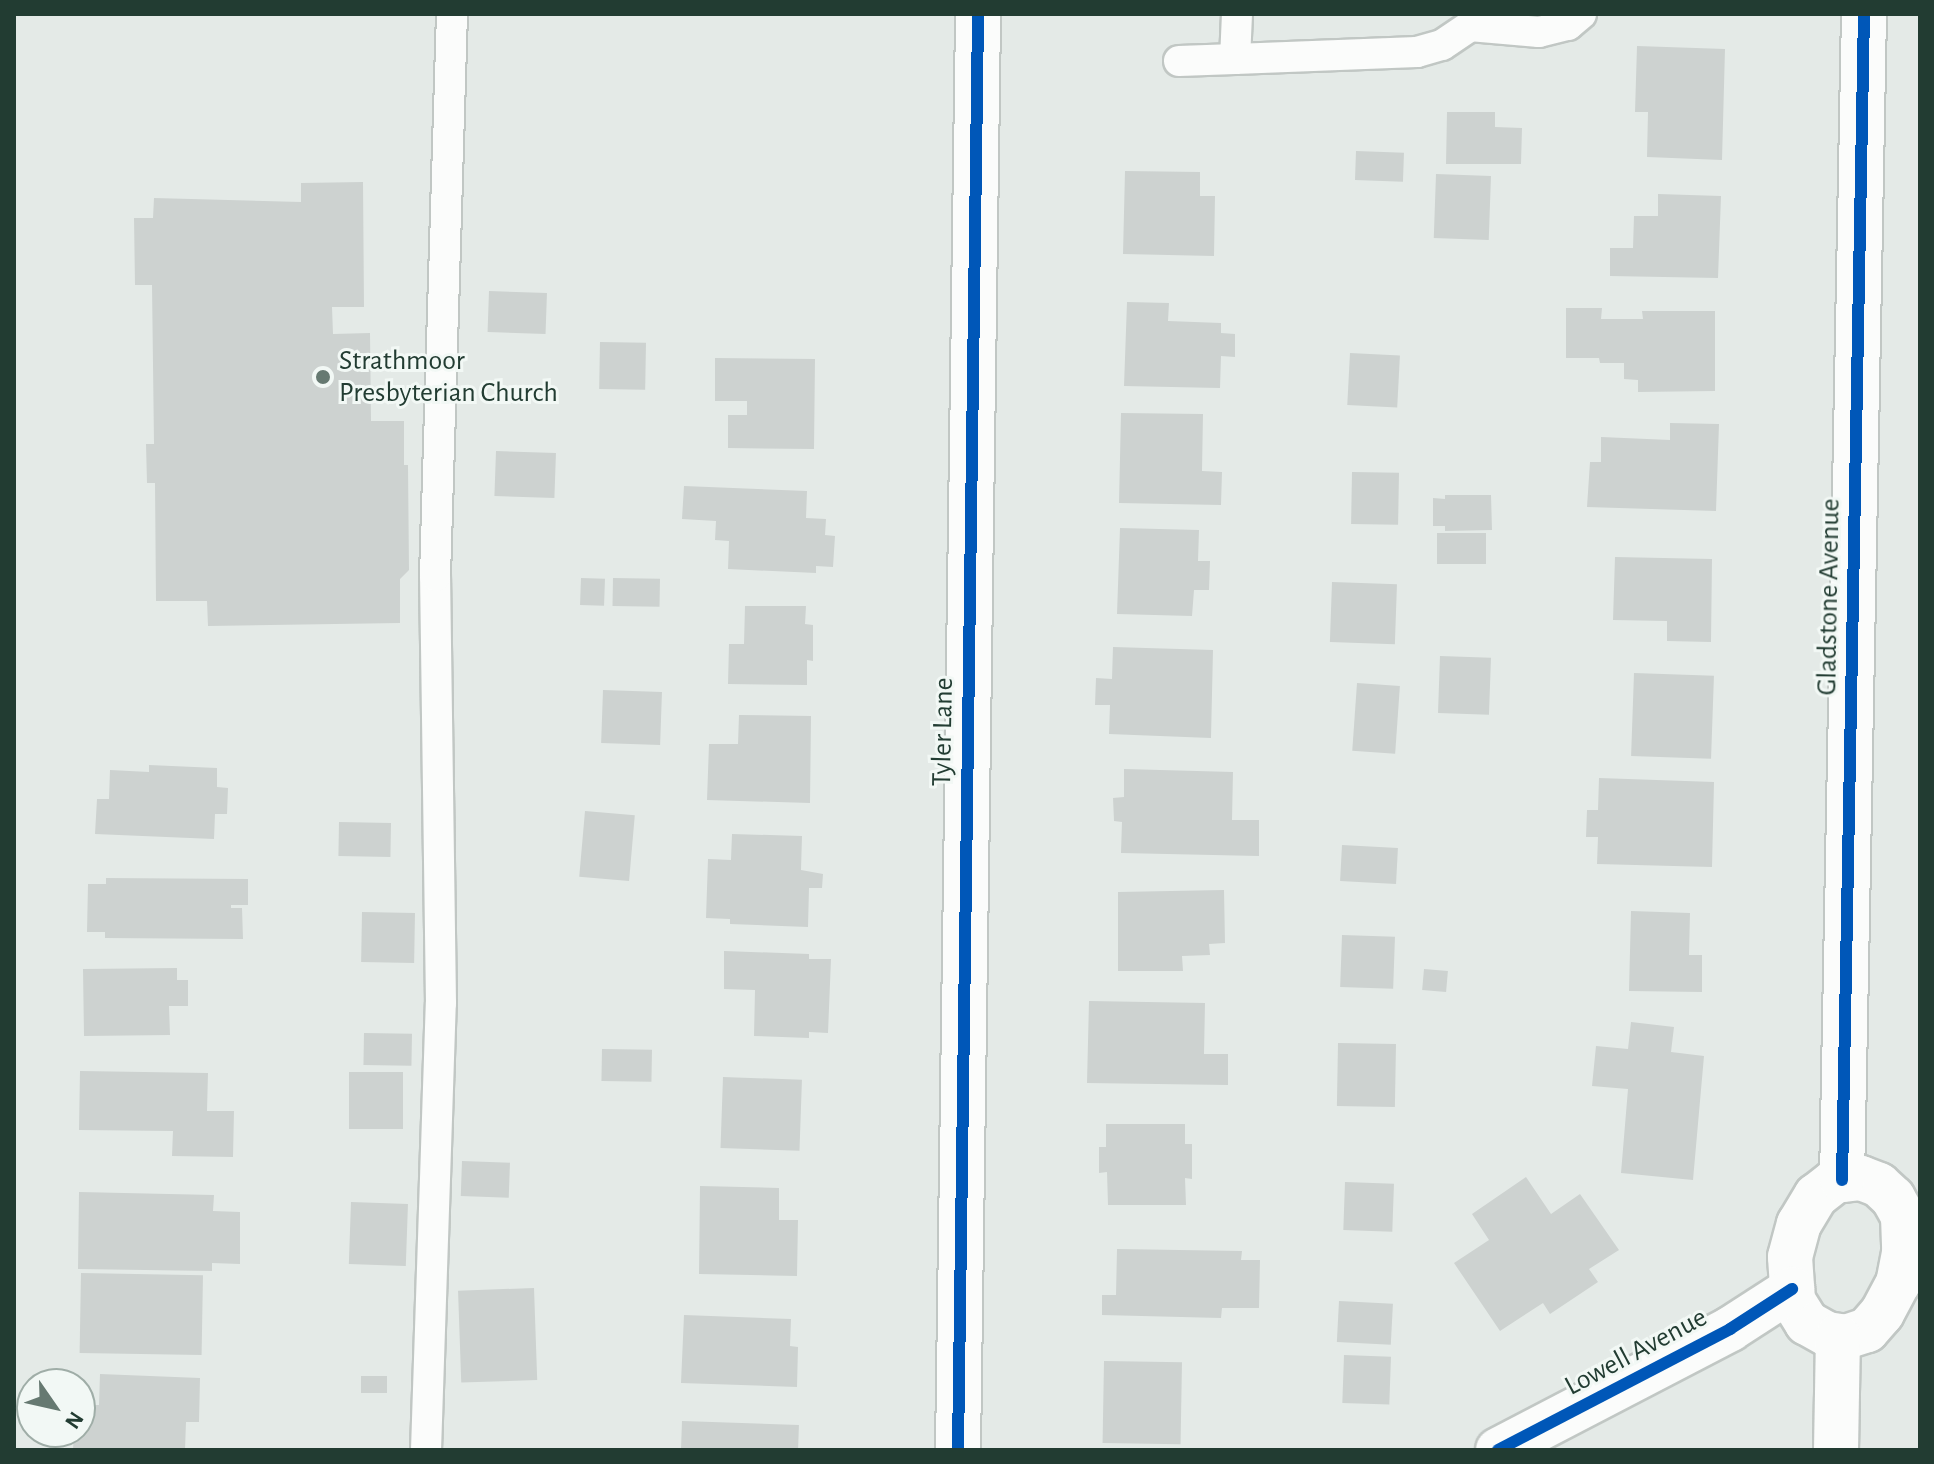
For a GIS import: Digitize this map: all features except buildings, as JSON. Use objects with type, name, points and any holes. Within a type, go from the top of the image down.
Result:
[{"type":"street","name":"Tyler Lane","points":[[958,1450],[978,14]]},
{"type":"street","name":"Gladstone Avenue","points":[[1842,1180],[1864,14]]},
{"type":"street","points":[[1861,1178],[1879,1185],[1893,1198],[1903,1216],[1911,1220],[1898,1283],[1882,1313],[1867,1330],[1838,1336],[1807,1323],[1793,1301],[1790,1257],[1799,1224],[1816,1196],[1835,1181],[1861,1178]]},
{"type":"street","name":"Lowell Avenue","points":[[1498,1450],[1730,1329],[1792,1289]]},
{"type":"street","points":[[1836,1450],[1838,1336]]},
{"type":"lane","points":[[426,1450],[441,1003],[435,576],[452,14]]},
{"type":"lane","points":[[1235,59],[1237,14]]},
{"type":"lane","points":[[1179,61],[1417,52],[1442,45],[1469,20],[1539,32],[1568,25],[1581,14]]},
{"type":"cycle path","points":[[958,1450],[978,14]]},
{"type":"cycle path","points":[[1842,1180],[1864,14]]},
{"type":"cycle path","points":[[1498,1450],[1730,1329],[1792,1289]]},
{"type":"place","name":"Strathmoor Presbyterian Church","points":[[323,377]]}]
